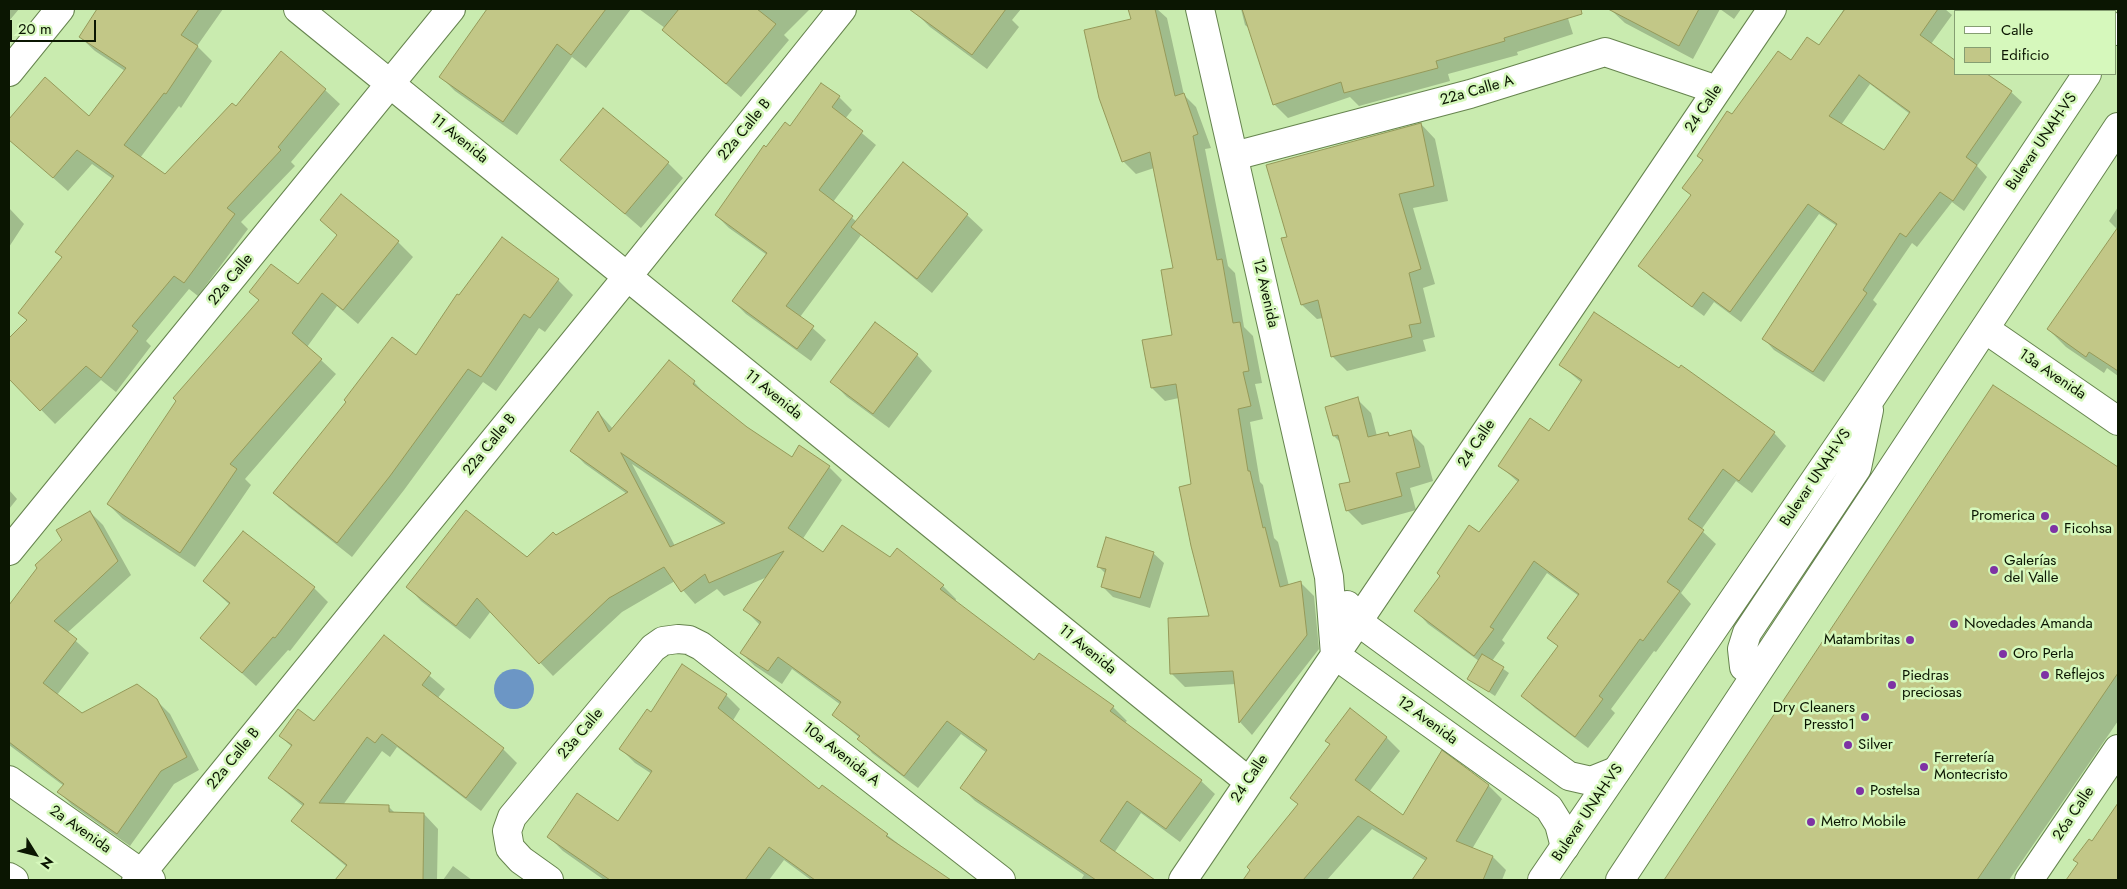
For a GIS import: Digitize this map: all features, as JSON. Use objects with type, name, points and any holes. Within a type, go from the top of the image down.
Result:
[{"type":"street","points":[[9,72],[60,9]]},
{"type":"street","name":"11 Avenida","points":[[298,9],[1248,780]]},
{"type":"street","name":"22a Calle","points":[[9,551],[451,9]]},
{"type":"street","name":"22a Calle B","points":[[143,878],[842,9]]},
{"type":"street","name":"12 Avenida","points":[[1200,9],[1329,577],[1335,655],[1548,808],[1559,824],[1565,846]]},
{"type":"street","name":"24 Calle","points":[[1183,880],[1248,780],[1335,655],[1772,9]]},
{"type":"street","name":"22a Calle A","points":[[1234,156],[1470,94],[1605,52],[1717,90]]},
{"type":"street","name":"Bulevar UNAH-VS","points":[[1542,880],[1871,398],[2087,75]]},
{"type":"street","points":[[1620,880],[2118,127]]},
{"type":"street","name":"13a Avenida","points":[[1985,329],[2118,421]]},
{"type":"street","points":[[1755,676],[1744,667],[1742,649],[1747,633],[1858,468],[1871,398]]},
{"type":"street","name":"12 Avenida","points":[[1329,577],[1357,621],[1570,776],[1591,781],[1616,772]]},
{"type":"street","name":"23a Calle","points":[[549,880],[520,860],[510,848],[507,831],[512,817],[653,648],[663,641],[678,638]]},
{"type":"street","name":"10a Avenida A","points":[[678,638],[689,640],[702,646],[1000,880]]},
{"type":"street","name":"26a Calle","points":[[2029,880],[2118,748]]},
{"type":"street","name":"2a Avenida","points":[[9,780],[143,878]]},
{"type":"street","points":[[9,877],[14,880]]},
{"type":"water","points":[[518,669],[525,672],[531,678],[534,689],[533,697],[525,706],[518,709],[510,709],[503,706],[495,697],[494,685],[497,678],[506,670]]},
{"type":"building","points":[[97,9],[199,9],[181,35],[198,46],[166,94],[164,93],[124,145],[165,174],[232,103],[236,106],[281,51],[326,89],[278,147],[281,150],[227,208],[235,214],[184,283],[174,276],[132,326],[138,331],[101,378],[86,366],[40,411],[9,379],[9,338],[27,320],[18,313],[62,257],[55,252],[114,176],[77,150],[53,178],[9,140],[9,119],[45,77],[89,116],[126,68],[79,37]]},
{"type":"building","points":[[487,9],[606,9],[571,55],[557,44],[503,122],[439,77]]},
{"type":"building","points":[[679,9],[757,9],[776,24],[726,84],[662,30]]},
{"type":"building","points":[[909,9],[1006,9],[972,55]]},
{"type":"building","points":[[1128,9],[1155,9],[1175,96],[1184,93],[1198,134],[1193,136],[1217,260],[1222,259],[1233,323],[1240,322],[1249,371],[1243,372],[1251,406],[1238,409],[1248,471],[1250,471],[1263,528],[1265,527],[1280,587],[1301,581],[1307,635],[1239,723],[1233,671],[1170,674],[1168,618],[1209,616],[1191,546],[1179,487],[1191,484],[1176,384],[1151,388],[1142,340],[1172,335],[1161,270],[1173,268],[1150,152],[1122,162],[1099,98],[1084,30],[1131,19]]},
{"type":"building","points":[[1242,9],[1581,9],[1582,14],[1504,38],[1505,41],[1436,61],[1438,68],[1344,93],[1341,82],[1273,105]]},
{"type":"building","points":[[1608,9],[1699,9],[1679,46]]},
{"type":"building","points":[[1845,9],[1938,9],[1920,35],[1954,60],[1954,75],[1988,75],[2012,91],[1966,157],[1977,165],[1953,201],[1940,192],[1906,237],[1900,233],[1863,290],[1867,293],[1813,372],[1762,339],[1837,224],[1808,204],[1730,312],[1703,292],[1692,307],[1638,266],[1691,195],[1682,188],[1703,160],[1697,156],[1727,111],[1732,114],[1778,51],[1791,60],[1807,37],[1819,45]],"holes":[[[1859,75],[1910,112],[1884,150],[1829,116]]]},
{"type":"building","points":[[821,83],[840,96],[832,107],[863,131],[819,190],[853,216],[786,306],[814,326],[797,349],[732,301],[767,253],[715,215],[764,145],[766,147],[785,122],[790,126]]},
{"type":"building","points":[[603,108],[669,162],[625,214],[560,160]]},
{"type":"building","points":[[1421,123],[1434,186],[1399,194],[1421,269],[1409,273],[1421,323],[1409,325],[1412,337],[1331,357],[1318,300],[1301,305],[1281,238],[1287,237],[1266,165]]},
{"type":"building","points":[[903,162],[968,214],[917,279],[851,227]]},
{"type":"building","points":[[341,194],[399,241],[343,310],[322,293],[292,333],[322,359],[230,464],[237,469],[180,553],[107,504],[176,401],[173,398],[259,300],[249,292],[271,264],[298,284],[337,235],[320,220]]},
{"type":"building","points":[[2118,227],[2118,371],[2089,352],[2086,357],[2047,329]]},
{"type":"building","points":[[502,237],[559,279],[530,318],[524,314],[481,377],[468,369],[390,476],[337,543],[273,493],[346,402],[344,400],[392,337],[416,355],[457,294],[459,295]]},
{"type":"building","points":[[1594,312],[1679,368],[1681,365],[1775,432],[1739,481],[1723,469],[1688,519],[1704,530],[1667,582],[1680,591],[1643,641],[1640,639],[1599,696],[1603,699],[1575,737],[1521,696],[1558,646],[1547,638],[1579,594],[1534,561],[1490,627],[1494,629],[1474,656],[1414,611],[1440,576],[1437,573],[1469,525],[1479,532],[1519,480],[1498,466],[1530,418],[1549,431],[1582,380],[1559,365]]},
{"type":"building","points":[[875,322],[918,354],[873,414],[830,382]]},
{"type":"building","points":[[669,360],[695,381],[693,384],[747,427],[792,457],[799,445],[830,466],[788,528],[823,552],[842,525],[890,557],[897,548],[944,585],[940,589],[1034,660],[1039,653],[1114,706],[1110,711],[1202,780],[1166,829],[1127,801],[1100,841],[1155,880],[1096,880],[960,788],[987,750],[947,721],[904,776],[857,739],[860,736],[832,715],[841,702],[778,657],[768,671],[740,653],[761,622],[743,610],[784,551],[709,583],[705,574],[681,592],[664,567],[609,598],[539,664],[477,598],[456,626],[406,587],[466,510],[527,557],[553,532],[556,535],[628,492],[570,451],[598,411],[609,432]],"holes":[[[621,453],[725,523],[670,547]]]},
{"type":"building","name":"Galerías del Valle","points":[[1993,385],[2118,467],[2118,673],[1977,880],[1664,880]]},
{"type":"building","points":[[1358,397],[1368,437],[1388,432],[1389,436],[1411,430],[1420,467],[1396,473],[1402,496],[1346,511],[1339,484],[1350,482],[1338,435],[1333,436],[1325,407]]},
{"type":"building","points":[[90,511],[118,561],[54,621],[77,639],[43,683],[82,713],[137,684],[157,699],[187,757],[161,771],[117,834],[57,792],[64,784],[9,742],[9,605],[37,568],[35,565],[62,540],[56,530]]},
{"type":"building","points":[[243,531],[315,587],[275,638],[273,637],[242,673],[200,638],[230,603],[203,581]]},
{"type":"building","points":[[1106,537],[1154,552],[1140,598],[1101,587],[1106,569],[1097,567]]},
{"type":"building","points":[[384,635],[431,673],[422,685],[504,748],[466,798],[382,734],[375,743],[367,737],[319,803],[389,805],[389,812],[424,813],[423,880],[335,880],[347,865],[291,821],[304,804],[268,778],[292,745],[279,736],[298,709],[314,721]]},
{"type":"building","points":[[1482,654],[1504,667],[1489,692],[1467,679]]},
{"type":"building","points":[[682,664],[727,694],[718,708],[819,789],[822,785],[888,834],[886,836],[951,880],[815,880],[769,847],[745,880],[610,880],[547,837],[577,793],[618,821],[652,771],[619,749],[647,709],[651,712]]},
{"type":"building","points":[[1350,708],[1387,737],[1355,780],[1403,815],[1442,750],[1489,785],[1456,841],[1493,856],[1483,880],[1412,880],[1427,858],[1358,816],[1303,880],[1243,880],[1250,870],[1247,867],[1298,804],[1290,798],[1330,744],[1325,741]]},
{"type":"building","points":[[2118,803],[2118,880],[2066,880],[2078,863],[2073,860],[2089,839],[2092,841]]},
{"type":"place","name":"Promerica","points":[[2045,516]]},
{"type":"place","name":"Ficohsa","points":[[2054,529]]},
{"type":"place","name":"Galerías del Valle","points":[[1994,570]]},
{"type":"place","name":"Novedades Amanda","points":[[1954,624]]},
{"type":"place","name":"Matambritas","points":[[1910,640]]},
{"type":"place","name":"Oro Perla","points":[[2003,654]]},
{"type":"place","name":"Reflejos","points":[[2045,675]]},
{"type":"place","name":"Piedras preciosas","points":[[1892,685]]},
{"type":"place","name":"Dry Cleaners Pressto1","points":[[1865,717]]},
{"type":"place","name":"Silver","points":[[1848,745]]},
{"type":"place","name":"Ferretería Montecristo","points":[[1924,767]]},
{"type":"place","name":"Postelsa","points":[[1860,791]]},
{"type":"place","name":"Metro Mobile","points":[[1811,822]]}]
